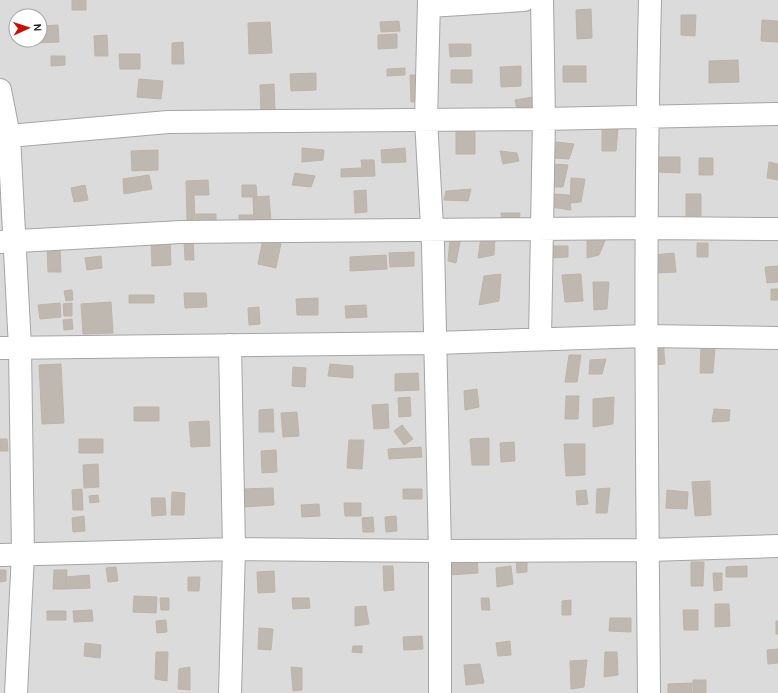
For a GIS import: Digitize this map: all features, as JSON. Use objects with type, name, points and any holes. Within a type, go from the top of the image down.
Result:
[{"type":"street","points":[[440,693],[440,551],[435,342],[432,230],[426,120],[429,3],[524,0]]},
{"type":"street","points":[[540,339],[544,119],[542,0]]},
{"type":"street","points":[[649,693],[646,228],[650,0]]},
{"type":"street","points":[[0,90],[9,136],[7,242],[10,348],[23,554],[16,693]]},
{"type":"street","points":[[9,136],[168,122],[544,119],[778,114]]},
{"type":"street","points":[[7,242],[181,232],[646,228],[778,229]]},
{"type":"street","points":[[10,348],[435,342],[646,336],[778,338]]},
{"type":"street","points":[[230,345],[234,549],[230,693]]},
{"type":"street","points":[[0,555],[234,549],[440,551],[648,550],[778,546]]},
{"type":"shaded area","points":[[0,0],[778,0],[778,693],[0,693]]},
{"type":"building","points":[[72,0],[86,0],[86,10],[72,10]]},
{"type":"building","points":[[591,9],[592,38],[577,39],[576,10]]},
{"type":"building","points":[[681,15],[696,15],[695,36],[681,35]]},
{"type":"building","points":[[762,20],[778,21],[778,42],[761,41]]},
{"type":"building","points":[[399,21],[400,31],[381,32],[380,22]]},
{"type":"building","points":[[270,22],[272,53],[249,54],[248,23]]},
{"type":"building","points":[[58,25],[59,42],[48,42],[48,26]]},
{"type":"building","points":[[397,34],[397,48],[378,49],[378,35]]},
{"type":"building","points":[[107,35],[108,56],[95,56],[94,36]]},
{"type":"building","points":[[183,42],[184,64],[172,64],[172,43]]},
{"type":"building","points":[[449,44],[471,44],[471,56],[450,57]]},
{"type":"building","points":[[119,54],[140,54],[140,69],[120,69]]},
{"type":"building","points":[[51,56],[65,56],[65,65],[51,66]]},
{"type":"building","points":[[738,60],[739,82],[709,83],[709,61]]},
{"type":"building","points":[[521,66],[521,86],[501,87],[500,67]]},
{"type":"building","points":[[563,66],[586,66],[586,82],[563,82]]},
{"type":"building","points":[[405,68],[405,75],[387,76],[387,69]]},
{"type":"building","points":[[451,70],[472,70],[472,83],[451,83]]},
{"type":"building","points":[[316,73],[316,90],[291,91],[290,74]]},
{"type":"building","points":[[410,75],[422,75],[423,101],[411,102]]},
{"type":"building","points":[[139,79],[163,81],[161,99],[137,97]]},
{"type":"building","points":[[274,84],[275,111],[261,112],[260,85]]},
{"type":"building","points":[[533,97],[535,107],[517,109],[515,100]]},
{"type":"building","points":[[618,128],[616,151],[602,151],[602,129]]},
{"type":"building","points":[[456,130],[475,131],[475,154],[456,154]]},
{"type":"building","points":[[556,142],[574,144],[569,159],[555,158]]},
{"type":"building","points":[[302,148],[324,150],[323,160],[302,162]]},
{"type":"building","points":[[405,148],[406,162],[382,163],[381,150]]},
{"type":"building","points":[[158,150],[158,170],[132,171],[131,151]]},
{"type":"building","points":[[500,151],[517,153],[519,161],[503,164]]},
{"type":"building","points":[[658,157],[680,157],[680,173],[658,172]]},
{"type":"building","points":[[699,158],[713,158],[713,175],[699,175]]},
{"type":"building","points":[[361,160],[374,160],[375,176],[341,177],[341,169],[362,168]]},
{"type":"building","points":[[769,162],[778,164],[778,180],[767,178]]},
{"type":"building","points":[[553,164],[568,165],[563,187],[552,187]]},
{"type":"building","points":[[295,173],[315,176],[311,187],[292,185]]},
{"type":"building","points":[[149,175],[152,189],[124,194],[123,179]]},
{"type":"building","points":[[571,178],[585,179],[581,202],[570,203]]},
{"type":"building","points":[[208,180],[209,195],[194,195],[195,219],[187,220],[186,181]]},
{"type":"building","points":[[85,185],[88,200],[74,202],[71,188]]},
{"type":"building","points":[[242,185],[256,185],[257,197],[242,197]]},
{"type":"building","points":[[471,189],[468,201],[444,200],[446,191]]},
{"type":"building","points":[[366,190],[367,212],[355,213],[354,191]]},
{"type":"building","points":[[552,194],[569,195],[571,210],[551,207]]},
{"type":"building","points":[[686,194],[701,194],[701,216],[686,216]]},
{"type":"building","points":[[269,196],[271,222],[254,223],[253,197]]},
{"type":"building","points":[[501,213],[520,213],[519,223],[502,224]]},
{"type":"building","points":[[196,214],[216,214],[216,224],[196,225]]},
{"type":"building","points":[[239,215],[253,215],[253,225],[239,225]]},
{"type":"building","points":[[587,235],[607,236],[599,255],[587,258]]},
{"type":"building","points":[[495,236],[494,255],[478,258],[481,237]]},
{"type":"building","points":[[461,237],[456,263],[448,261],[450,238]]},
{"type":"building","points":[[170,239],[171,265],[152,266],[151,240]]},
{"type":"building","points":[[184,239],[193,239],[194,260],[185,260]]},
{"type":"building","points":[[263,239],[281,243],[276,268],[258,264]]},
{"type":"building","points":[[697,243],[708,243],[708,257],[697,257]]},
{"type":"building","points":[[60,246],[61,272],[48,272],[47,247]]},
{"type":"building","points":[[553,246],[568,246],[568,257],[552,258]]},
{"type":"building","points":[[414,252],[414,266],[390,267],[389,253]]},
{"type":"building","points":[[674,253],[676,272],[656,273],[654,255]]},
{"type":"building","points":[[386,255],[387,269],[350,271],[350,257]]},
{"type":"building","points":[[101,256],[102,268],[87,270],[85,258]]},
{"type":"building","points":[[778,266],[778,282],[767,283],[765,267]]},
{"type":"building","points":[[501,274],[499,301],[479,305],[484,276]]},
{"type":"building","points":[[581,274],[583,301],[565,302],[562,275]]},
{"type":"building","points":[[593,282],[609,282],[607,309],[594,310]]},
{"type":"building","points":[[771,289],[778,289],[778,300],[771,300]]},
{"type":"building","points":[[72,290],[73,300],[66,301],[64,291]]},
{"type":"building","points":[[184,293],[206,293],[207,307],[185,308]]},
{"type":"building","points":[[129,295],[154,295],[154,303],[129,303]]},
{"type":"building","points":[[318,298],[318,315],[297,315],[296,299]]},
{"type":"building","points":[[111,302],[113,333],[83,334],[81,304]]},
{"type":"building","points":[[60,303],[61,317],[40,319],[38,305]]},
{"type":"building","points":[[72,303],[72,316],[64,316],[63,304]]},
{"type":"building","points":[[366,305],[367,317],[346,318],[345,306]]},
{"type":"building","points":[[259,307],[260,324],[249,325],[248,308]]},
{"type":"building","points":[[72,319],[73,329],[64,330],[63,320]]},
{"type":"building","points":[[663,340],[665,364],[652,365],[650,341]]},
{"type":"building","points":[[701,347],[715,347],[713,373],[700,373]]},
{"type":"building","points":[[569,355],[581,355],[577,382],[565,382]]},
{"type":"building","points":[[606,359],[602,374],[589,374],[590,360]]},
{"type":"building","points":[[61,364],[64,423],[42,424],[39,365]]},
{"type":"building","points":[[330,364],[353,366],[353,378],[328,376]]},
{"type":"building","points":[[293,367],[306,368],[305,387],[292,386]]},
{"type":"building","points":[[418,373],[419,390],[395,391],[395,374]]},
{"type":"building","points":[[477,389],[479,407],[465,410],[464,391]]},
{"type":"building","points":[[566,396],[579,396],[578,419],[565,419]]},
{"type":"building","points":[[410,397],[411,416],[399,417],[398,398]]},
{"type":"building","points":[[614,397],[613,424],[593,427],[593,399]]},
{"type":"building","points":[[388,404],[389,428],[374,429],[372,405]]},
{"type":"building","points":[[134,407],[159,407],[159,421],[134,421]]},
{"type":"building","points":[[273,409],[274,432],[259,432],[259,410]]},
{"type":"building","points":[[714,409],[730,410],[729,421],[712,422]]},
{"type":"building","points":[[297,412],[299,436],[283,437],[281,413]]},
{"type":"building","points":[[209,421],[210,446],[191,447],[189,422]]},
{"type":"building","points":[[402,425],[413,439],[404,445],[394,431]]},
{"type":"building","points":[[489,438],[489,465],[472,465],[470,439]]},
{"type":"building","points":[[0,439],[7,439],[8,451],[0,451]]},
{"type":"building","points":[[79,439],[103,439],[103,453],[79,453]]},
{"type":"building","points":[[349,440],[364,440],[362,469],[347,468]]},
{"type":"building","points":[[514,442],[515,461],[501,462],[500,443]]},
{"type":"building","points":[[564,444],[585,444],[585,475],[566,476]]},
{"type":"building","points":[[421,447],[422,457],[389,459],[388,449]]},
{"type":"building","points":[[276,450],[277,472],[262,473],[261,451]]},
{"type":"building","points":[[98,464],[99,487],[84,488],[83,465]]},
{"type":"building","points":[[710,481],[711,515],[695,516],[692,482]]},
{"type":"building","points":[[273,488],[274,505],[244,507],[243,489]]},
{"type":"building","points":[[610,488],[607,513],[596,513],[597,489]]},
{"type":"building","points":[[82,489],[83,510],[73,510],[72,490]]},
{"type":"building","points":[[403,489],[422,489],[422,499],[403,499]]},
{"type":"building","points":[[586,490],[588,504],[577,505],[576,491]]},
{"type":"building","points":[[667,490],[688,492],[687,509],[666,508]]},
{"type":"building","points":[[172,492],[185,493],[184,515],[171,515]]},
{"type":"building","points":[[98,495],[99,502],[90,503],[89,496]]},
{"type":"building","points":[[151,498],[165,498],[166,515],[152,516]]},
{"type":"building","points":[[344,503],[361,503],[361,516],[345,516]]},
{"type":"building","points":[[319,504],[320,516],[302,517],[301,505]]},
{"type":"building","points":[[84,516],[85,531],[73,532],[72,518]]},
{"type":"building","points":[[396,516],[397,531],[386,532],[385,517]]},
{"type":"building","points":[[373,517],[374,532],[363,532],[362,518]]},
{"type":"building","points":[[450,557],[477,557],[478,573],[450,575]]},
{"type":"building","points":[[516,558],[527,558],[527,572],[517,573]]},
{"type":"building","points":[[691,562],[704,562],[703,586],[691,586]]},
{"type":"building","points":[[383,566],[393,566],[394,590],[384,591]]},
{"type":"building","points":[[511,566],[513,584],[497,587],[496,568]]},
{"type":"building","points":[[747,566],[747,577],[726,577],[726,567]]},
{"type":"building","points":[[116,567],[118,581],[108,582],[106,568]]},
{"type":"building","points":[[0,570],[6,570],[6,581],[0,582]]},
{"type":"building","points":[[54,570],[67,570],[66,589],[53,589]]},
{"type":"building","points":[[274,571],[275,592],[258,593],[257,572]]},
{"type":"building","points":[[713,573],[722,573],[722,590],[714,591]]},
{"type":"building","points":[[89,575],[90,588],[66,589],[66,577]]},
{"type":"building","points":[[188,577],[200,577],[199,591],[188,591]]},
{"type":"building","points":[[134,596],[157,597],[156,613],[133,612]]},
{"type":"building","points":[[160,598],[169,598],[169,610],[161,610]]},
{"type":"building","points":[[292,598],[309,598],[310,608],[293,609]]},
{"type":"building","points":[[481,598],[489,598],[490,610],[482,610]]},
{"type":"building","points":[[571,600],[571,615],[562,615],[562,601]]},
{"type":"building","points":[[715,604],[729,604],[730,626],[715,627]]},
{"type":"building","points":[[366,606],[369,624],[355,626],[355,607]]},
{"type":"building","points":[[92,610],[93,621],[74,622],[73,611]]},
{"type":"building","points":[[683,610],[698,610],[698,630],[684,630]]},
{"type":"building","points":[[47,611],[66,611],[66,620],[47,620]]},
{"type":"building","points":[[610,618],[631,618],[631,632],[609,631]]},
{"type":"building","points":[[166,620],[167,632],[157,633],[156,621]]},
{"type":"building","points":[[776,621],[778,621],[778,634],[776,634]]},
{"type":"building","points":[[259,628],[273,629],[271,650],[258,649]]},
{"type":"building","points":[[422,636],[423,649],[404,650],[403,637]]},
{"type":"building","points":[[510,641],[511,655],[498,656],[496,643]]},
{"type":"building","points":[[85,643],[101,645],[100,658],[84,656]]},
{"type":"building","points":[[353,646],[362,646],[362,653],[352,652]]},
{"type":"building","points":[[778,649],[778,663],[768,664],[767,650]]},
{"type":"building","points":[[156,652],[168,652],[167,681],[155,679]]},
{"type":"building","points":[[605,652],[617,652],[618,675],[604,677]]},
{"type":"building","points":[[587,660],[584,687],[571,689],[570,661]]},
{"type":"building","points":[[480,664],[484,683],[466,685],[464,665]]},
{"type":"building","points":[[190,667],[190,690],[178,689],[179,669]]},
{"type":"building","points":[[291,667],[302,668],[302,690],[293,691]]},
{"type":"building","points":[[693,680],[706,680],[706,693],[693,693]]},
{"type":"building","points":[[692,683],[692,693],[668,693],[668,684]]}]
